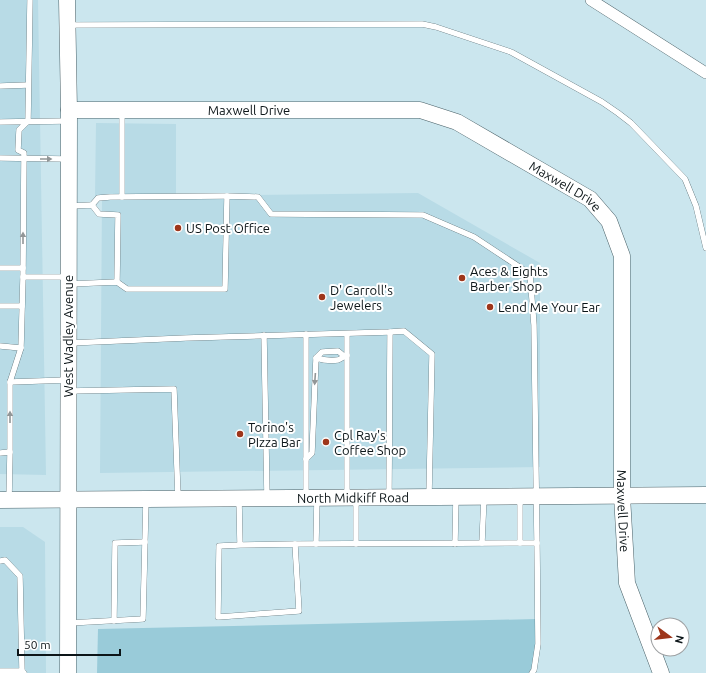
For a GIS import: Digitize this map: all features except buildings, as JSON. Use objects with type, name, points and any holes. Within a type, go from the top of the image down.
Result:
[{"type":"main road","name":"West Wadley Avenue","points":[[67,0],[69,115],[68,673]]},
{"type":"main road","name":"Maxwell Drive","points":[[69,115],[122,110],[420,110],[457,122],[590,199],[609,221],[622,256],[622,496],[627,583],[662,673]]},
{"type":"main road","name":"North Midkiff Road","points":[[4,500],[706,495]]},
{"type":"street","points":[[591,0],[706,73]]},
{"type":"lane","points":[[4,500],[10,452],[10,382],[21,348],[24,153],[18,150],[19,130],[28,121],[30,0]]},
{"type":"lane","points":[[67,26],[422,24],[436,26],[511,52],[602,102],[631,123],[685,179],[696,206],[706,248]]},
{"type":"lane","points":[[0,86],[28,85]]},
{"type":"lane","points":[[122,110],[122,197]]},
{"type":"lane","points":[[0,122],[28,121],[69,115]]},
{"type":"lane","points":[[0,158],[68,159]]},
{"type":"lane","points":[[23,277],[117,282],[126,288],[225,289],[227,196]]},
{"type":"lane","points":[[68,206],[92,205],[98,198],[227,196],[258,198],[271,214],[423,215],[474,237],[530,274],[534,325],[538,644],[534,670],[532,673]]},
{"type":"lane","points":[[92,205],[99,214],[118,215],[117,282]]},
{"type":"lane","points":[[0,268],[23,268]]},
{"type":"lane","points":[[0,306],[22,306]]},
{"type":"lane","points":[[68,343],[404,331],[432,354],[429,497]]},
{"type":"lane","points":[[389,498],[390,332]]},
{"type":"lane","points":[[306,334],[306,459],[312,498],[316,544]]},
{"type":"lane","points":[[348,334],[346,356],[352,498],[356,544]]},
{"type":"lane","points":[[264,336],[267,498]]},
{"type":"lane","points":[[0,346],[21,348]]},
{"type":"lane","points":[[306,459],[312,453],[316,358],[322,352],[338,351],[346,356]]},
{"type":"lane","points":[[316,358],[325,361],[346,356]]},
{"type":"lane","points":[[10,382],[174,389],[178,499]]},
{"type":"lane","points":[[0,453],[10,452]]},
{"type":"lane","points":[[520,496],[520,543]]},
{"type":"lane","points":[[455,544],[456,497]]},
{"type":"lane","points":[[482,543],[484,497]]},
{"type":"lane","points":[[68,623],[143,619],[146,499]]},
{"type":"lane","points":[[239,499],[240,545]]},
{"type":"lane","points":[[114,621],[115,543],[145,542]]},
{"type":"lane","points":[[295,544],[299,611],[218,617],[219,546],[295,544],[537,543]]},
{"type":"lane","points":[[0,560],[5,560],[20,576],[23,672],[0,671]]},
{"type":"shaded area","points":[[0,0],[38,0],[46,475],[0,474]]},
{"type":"shaded area","points":[[96,123],[176,124],[176,196],[418,193],[540,263],[540,467],[100,473],[102,197],[143,196],[95,196]]},
{"type":"shaded area","points":[[0,527],[23,527],[45,542],[46,673],[0,673]]},
{"type":"shaded area","points":[[536,619],[536,673],[97,673],[98,629]]},
{"type":"place","name":"US Post Office","points":[[178,228]]},
{"type":"place","name":"Aces & Eights Barber Shop","points":[[462,278]]},
{"type":"place","name":"D' Carroll's Jewelers","points":[[322,297]]},
{"type":"place","name":"Lend Me Your Ear","points":[[490,307]]},
{"type":"place","name":"Torino's PIzza Bar","points":[[240,434]]},
{"type":"place","name":"Cpl Ray's Coffee Shop","points":[[326,442]]}]
